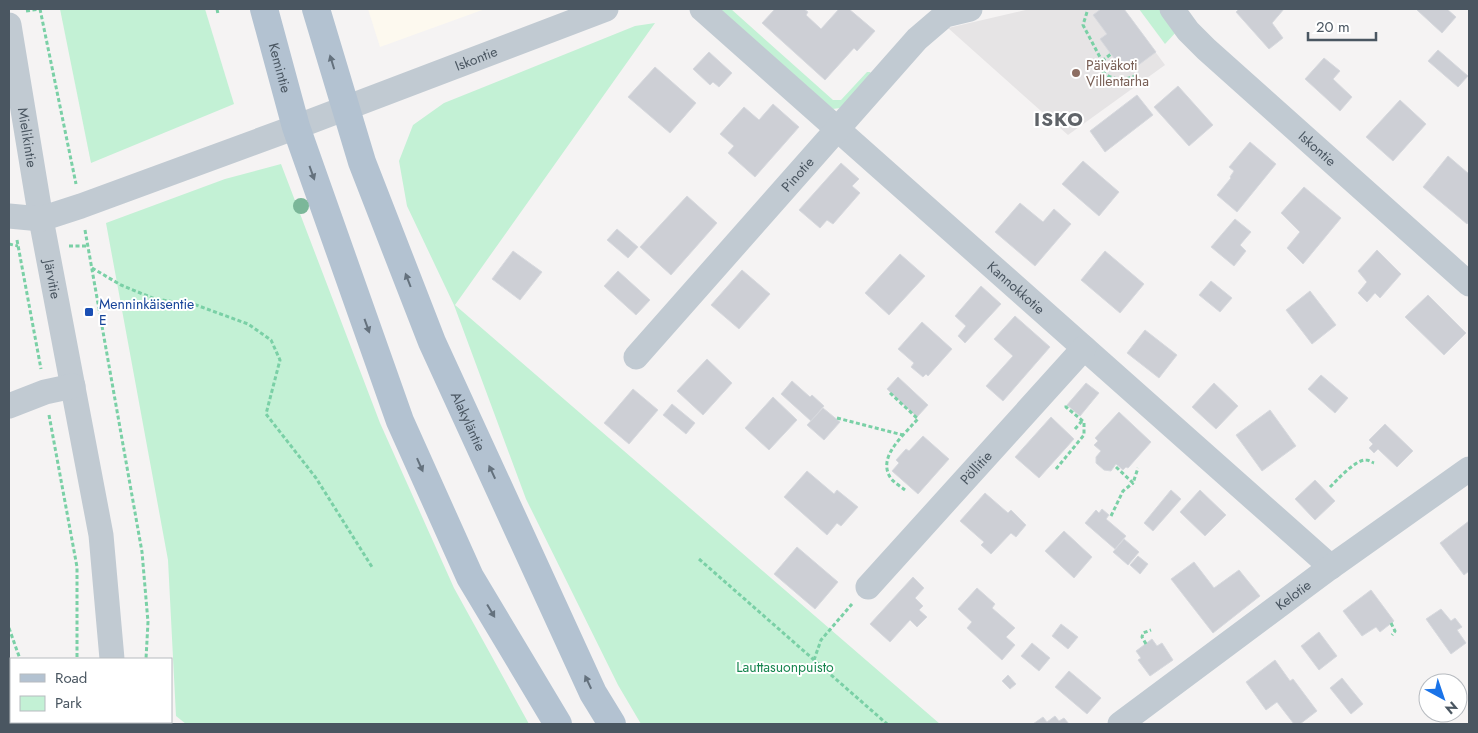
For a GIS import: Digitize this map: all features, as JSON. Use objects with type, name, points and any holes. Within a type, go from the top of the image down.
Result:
[{"type":"main road","name":"Kemintie","points":[[264,9],[296,127]]},
{"type":"main road","points":[[316,9],[346,108]]},
{"type":"main road","name":"Alakyläntie","points":[[346,108],[362,162],[432,342],[593,694],[612,724]]},
{"type":"main road","points":[[296,127],[400,421],[470,577],[558,724]]},
{"type":"street","name":"Iskontie","points":[[346,108],[606,9]]},
{"type":"street","name":"Kannokkotie","points":[[702,9],[1331,567]]},
{"type":"street","name":"Pinotie","points":[[636,358],[917,39],[945,15],[970,9]]},
{"type":"street","name":"Iskontie","points":[[1172,9],[1188,31],[1206,49],[1469,284]]},
{"type":"street","name":"Mielikintie","points":[[9,25],[41,219]]},
{"type":"street","points":[[10,216],[41,219],[346,108]]},
{"type":"street","name":"Järvitie","points":[[41,219],[101,535],[112,658]]},
{"type":"street","name":"Pöllitie","points":[[868,587],[1084,348]]},
{"type":"street","points":[[9,406],[45,392],[72,386]]},
{"type":"street","name":"Kelotie","points":[[1120,724],[1331,567],[1469,469]]},
{"type":"path","points":[[40,9],[81,206],[142,552],[148,622],[146,658]]},
{"type":"path","points":[[217,9],[218,14]]},
{"type":"path","points":[[1087,12],[1083,20],[1085,30],[1102,61],[1102,71],[1107,76],[1120,80],[1128,80],[1137,75]]},
{"type":"path","points":[[1102,61],[1111,54]]},
{"type":"path","points":[[10,216],[18,246],[77,567],[77,658]]},
{"type":"path","points":[[9,244],[18,246]]},
{"type":"path","points":[[92,268],[121,285],[155,299],[196,305],[248,324],[271,340],[280,360],[266,414],[316,478],[372,567]]},
{"type":"path","points":[[890,393],[918,419],[890,453],[887,462],[887,470],[892,479],[905,490]]},
{"type":"path","points":[[1056,469],[1084,435],[1084,422],[1066,406],[1068,398]]},
{"type":"path","points":[[838,418],[903,435]]},
{"type":"path","points":[[1075,429],[1082,421]]},
{"type":"path","points":[[1330,487],[1338,478],[1359,462],[1366,460],[1374,463]]},
{"type":"path","points":[[1116,467],[1133,482]]},
{"type":"path","points":[[1111,516],[1123,491],[1133,482],[1138,468]]},
{"type":"path","points":[[699,559],[887,724]]},
{"type":"path","points":[[814,660],[820,640],[868,587]]},
{"type":"path","points":[[1391,623],[1395,631],[1392,635]]},
{"type":"path","points":[[9,628],[20,658]]},
{"type":"path","points":[[1146,644],[1142,637],[1143,633],[1151,630]]},
{"type":"shaded area","points":[[368,9],[485,9],[380,47]]},
{"type":"shaded area","name":"Päiväkoti Villentarha","points":[[1030,9],[1124,9],[1165,65],[1068,135],[948,28]]},
{"type":"green space","points":[[60,9],[205,9],[234,104],[91,163]]},
{"type":"green space","points":[[718,9],[731,9],[833,100],[841,100],[867,72],[870,72],[873,76],[840,108],[833,109]]},
{"type":"green space","points":[[1139,9],[1161,9],[1177,31],[1165,44]]},
{"type":"green space","name":"Lauttasuonpuisto","points":[[655,23],[455,305],[940,724],[641,724],[618,685],[526,499],[454,305],[407,206],[399,161],[413,125],[444,103],[635,26]]},
{"type":"green space","points":[[281,164],[380,423],[454,588],[529,724],[186,724],[176,716],[168,560],[106,223],[225,179]]},
{"type":"building","points":[[775,9],[804,9],[808,12],[806,15],[821,29],[839,9],[849,9],[875,31],[857,51],[854,48],[825,80],[762,23]]},
{"type":"building","points":[[1101,9],[1124,9],[1156,52],[1133,69],[1129,63],[1122,69],[1100,39],[1107,34],[1093,15]]},
{"type":"building","points":[[1239,9],[1284,9],[1272,23],[1283,38],[1269,49],[1236,12]]},
{"type":"building","points":[[1418,9],[1447,9],[1456,17],[1442,33]]},
{"type":"building","points":[[1438,50],[1468,76],[1458,87],[1428,61]]},
{"type":"building","points":[[709,52],[732,73],[719,87],[713,82],[710,85],[693,69]]},
{"type":"building","points":[[1324,58],[1340,71],[1333,79],[1352,97],[1340,111],[1305,79]]},
{"type":"building","points":[[655,67],[696,103],[670,133],[628,97]]},
{"type":"building","points":[[1178,86],[1213,125],[1189,146],[1154,107]]},
{"type":"building","points":[[1137,95],[1153,115],[1105,152],[1090,131]]},
{"type":"building","points":[[1400,100],[1426,124],[1393,161],[1366,137]]},
{"type":"building","points":[[773,104],[799,127],[755,177],[728,153],[734,146],[720,134],[744,107],[759,120]]},
{"type":"building","points":[[1250,142],[1276,164],[1237,212],[1217,195],[1231,178],[1234,171],[1229,167]]},
{"type":"building","points":[[1448,156],[1469,174],[1469,221],[1467,224],[1423,187]]},
{"type":"building","points":[[1083,161],[1119,192],[1099,216],[1062,184]]},
{"type":"building","points":[[841,163],[859,179],[852,186],[860,193],[833,224],[827,220],[820,228],[799,210]]},
{"type":"building","points":[[1304,187],[1341,218],[1303,264],[1287,248],[1300,232],[1281,213]]},
{"type":"building","points":[[687,196],[717,223],[671,275],[640,247]]},
{"type":"building","points":[[1020,203],[1043,222],[1054,209],[1071,224],[1035,266],[995,232]]},
{"type":"building","points":[[1235,219],[1251,232],[1240,245],[1246,251],[1234,266],[1211,247]]},
{"type":"building","points":[[617,229],[638,247],[628,258],[607,240]]},
{"type":"building","points":[[1377,250],[1401,274],[1380,298],[1375,293],[1367,302],[1358,293],[1367,282],[1358,271]]},
{"type":"building","points":[[513,251],[542,272],[520,300],[492,279]]},
{"type":"building","points":[[1105,251],[1144,284],[1120,313],[1081,280]]},
{"type":"building","points":[[900,254],[925,276],[889,315],[865,293]]},
{"type":"building","points":[[742,270],[770,294],[739,329],[711,305]]},
{"type":"building","points":[[618,271],[650,300],[636,315],[604,286]]},
{"type":"building","points":[[1211,281],[1232,298],[1220,312],[1199,295]]},
{"type":"building","points":[[981,286],[1001,304],[965,343],[958,336],[966,326],[955,316]]},
{"type":"building","points":[[1310,291],[1336,325],[1312,344],[1286,310]]},
{"type":"building","points":[[1428,295],[1466,333],[1444,355],[1405,317]]},
{"type":"building","points":[[1015,316],[1050,347],[1003,401],[986,386],[1013,356],[994,339]]},
{"type":"building","points":[[922,322],[952,349],[928,376],[926,374],[923,377],[911,367],[914,363],[898,349]]},
{"type":"building","points":[[1145,330],[1177,355],[1159,378],[1127,353]]},
{"type":"building","points":[[707,359],[732,383],[703,415],[677,391]]},
{"type":"building","points":[[1321,375],[1348,398],[1335,413],[1308,389]]},
{"type":"building","points":[[898,377],[928,405],[917,417],[887,389]]},
{"type":"building","points":[[792,381],[810,397],[812,395],[824,406],[811,421],[781,394]]},
{"type":"building","points":[[1086,383],[1099,393],[1080,416],[1067,405]]},
{"type":"building","points":[[1214,383],[1238,406],[1216,429],[1192,407]]},
{"type":"building","points":[[633,389],[658,410],[629,444],[604,423]]},
{"type":"building","points":[[773,397],[797,420],[769,450],[745,428]]},
{"type":"building","points":[[672,404],[695,423],[686,434],[663,415]]},
{"type":"building","points":[[823,408],[840,422],[824,440],[807,425]]},
{"type":"building","points":[[1270,410],[1296,446],[1262,471],[1236,435]]},
{"type":"building","points":[[1119,412],[1151,442],[1128,468],[1126,467],[1123,470],[1116,464],[1111,471],[1104,470],[1096,463],[1096,457],[1101,451],[1094,445],[1098,441],[1095,438]]},
{"type":"building","points":[[1051,417],[1074,439],[1039,478],[1015,457]]},
{"type":"building","points":[[1385,424],[1413,451],[1397,467],[1378,449],[1374,453],[1369,448],[1373,444],[1369,440]]},
{"type":"building","points":[[923,436],[949,459],[918,494],[892,471],[899,463],[896,460],[906,449],[909,451]]},
{"type":"building","points":[[807,471],[834,494],[837,490],[858,507],[841,526],[837,523],[827,535],[784,497]]},
{"type":"building","points":[[1315,480],[1335,501],[1315,520],[1295,499]]},
{"type":"building","points":[[1171,490],[1181,499],[1153,531],[1144,523]]},
{"type":"building","points":[[1200,490],[1226,515],[1205,536],[1180,512]]},
{"type":"building","points":[[985,493],[1008,513],[1011,510],[1026,525],[1016,537],[1011,533],[991,554],[981,545],[984,542],[960,521]]},
{"type":"building","points":[[1102,509],[1109,515],[1106,519],[1126,536],[1115,549],[1085,523],[1096,510],[1099,513]]},
{"type":"building","points":[[1469,521],[1469,571],[1464,575],[1440,543]]},
{"type":"building","points":[[1064,531],[1092,557],[1074,578],[1045,551]]},
{"type":"building","points":[[1124,539],[1139,552],[1128,565],[1113,552]]},
{"type":"building","points":[[797,547],[838,582],[815,609],[774,574]]},
{"type":"building","points":[[1138,556],[1148,564],[1140,574],[1130,565]]},
{"type":"building","points":[[1194,562],[1214,588],[1239,570],[1260,596],[1213,633],[1171,579]]},
{"type":"building","points":[[913,577],[924,588],[915,598],[923,606],[919,610],[927,617],[917,627],[910,620],[890,642],[870,624]]},
{"type":"building","points":[[977,588],[995,604],[992,608],[1015,628],[1006,637],[1015,645],[1002,660],[967,628],[972,622],[958,609]]},
{"type":"building","points":[[1371,590],[1394,621],[1380,632],[1376,627],[1362,636],[1343,611]]},
{"type":"building","points":[[1441,609],[1451,621],[1455,618],[1462,627],[1457,630],[1466,643],[1451,654],[1426,619]]},
{"type":"building","points":[[1061,624],[1078,637],[1068,649],[1052,636]]},
{"type":"building","points":[[1319,632],[1337,656],[1319,670],[1301,646]]},
{"type":"building","points":[[1152,639],[1157,646],[1162,643],[1173,660],[1150,676],[1138,660],[1141,658],[1136,651]]},
{"type":"building","points":[[1032,643],[1050,658],[1039,671],[1021,656]]},
{"type":"building","points":[[1275,660],[1290,681],[1293,679],[1317,711],[1300,724],[1294,724],[1277,702],[1266,710],[1246,682]]},
{"type":"building","points":[[1069,671],[1101,698],[1087,714],[1055,687]]},
{"type":"building","points":[[1008,675],[1016,684],[1010,689],[1002,681]]},
{"type":"building","points":[[1342,678],[1363,704],[1351,714],[1330,688]]},
{"type":"building","points":[[1055,716],[1059,721],[1064,718],[1069,724],[1033,724],[1043,717],[1047,722]]},
{"type":"place","name":"Päiväkoti Villentarha","points":[[1076,73]]},
{"type":"place","name":"Menninkäisentie E","points":[[89,312]]},
{"type":"district","name":"ISKO","points":[[1059,119]]}]
